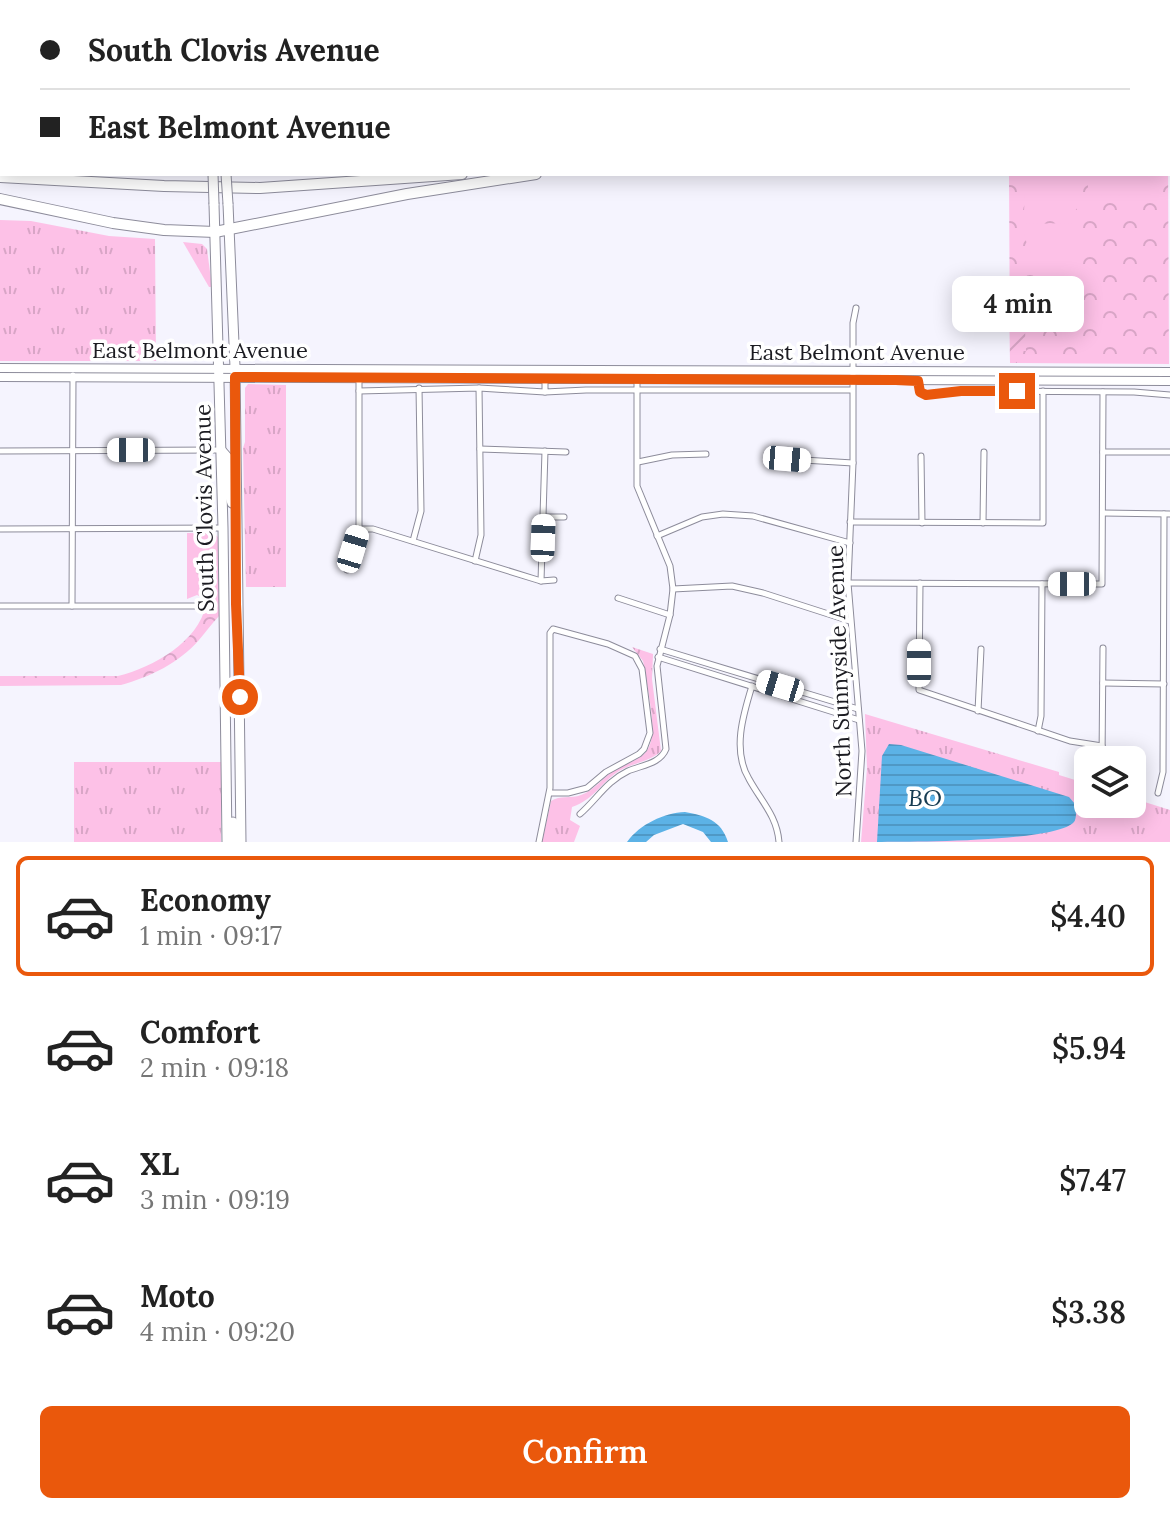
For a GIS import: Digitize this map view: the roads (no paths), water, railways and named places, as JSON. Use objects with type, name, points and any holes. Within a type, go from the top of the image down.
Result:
[{"type":"highway","points":[[0,177],[260,188],[433,176]]},
{"type":"highway","points":[[0,199],[113,223],[164,230],[215,232],[407,194],[523,176]]},
{"type":"main road","name":"South Clovis Avenue","points":[[213,176],[223,528],[227,842]]},
{"type":"main road","name":"South Clovis Avenue","points":[[226,176],[235,372],[241,842]]},
{"type":"main road","points":[[221,450],[228,458],[228,491],[235,514]]},
{"type":"main road","points":[[222,485],[229,510],[230,551],[236,557]]},
{"type":"main road","points":[[227,791],[233,817],[233,842]]},
{"type":"street","name":"North Sunnyside Avenue","points":[[856,308],[853,323],[853,463],[848,583],[862,776],[856,842]]},
{"type":"street","name":"East Belmont Avenue","points":[[0,368],[73,372],[852,375],[918,381],[1167,377]]},
{"type":"street","name":"East Belmont Avenue","points":[[235,372],[359,378],[545,374],[637,379],[1035,371],[1167,377]]},
{"type":"street","points":[[974,381],[995,376],[1031,376],[1035,371]]},
{"type":"street","name":"East Belmont Avenue","points":[[0,377],[73,372]]},
{"type":"street","points":[[72,606],[73,372]]},
{"type":"street","points":[[545,374],[545,392]]},
{"type":"street","points":[[1167,377],[1167,395]]},
{"type":"street","points":[[347,570],[359,529],[359,378]]},
{"type":"street","points":[[580,814],[608,784],[627,772],[656,761],[665,753],[658,657],[670,615],[673,589],[670,566],[639,493],[637,379]]},
{"type":"street","name":"East Belmont Avenue","points":[[918,381],[920,392],[926,395],[961,391],[1167,395]]},
{"type":"street","name":"East Belmont Avenue","points":[[359,391],[419,388],[545,392],[852,390]]},
{"type":"street","points":[[413,541],[421,511],[419,388]]},
{"type":"street","points":[[475,561],[481,535],[479,388]]},
{"type":"street","points":[[850,522],[1043,523],[1043,391]]},
{"type":"street","points":[[848,583],[1102,584],[1103,392]]},
{"type":"street","points":[[480,449],[566,452]]},
{"type":"street","points":[[0,451],[221,450]]},
{"type":"street","points":[[541,581],[545,451]]},
{"type":"street","points":[[983,523],[984,452]]},
{"type":"street","points":[[1103,452],[1170,452]]},
{"type":"street","points":[[638,462],[672,455],[706,454]]},
{"type":"street","points":[[921,456],[922,523]]},
{"type":"street","points":[[787,459],[853,463]]},
{"type":"street","points":[[1103,513],[1167,514],[1166,772],[1158,793]]},
{"type":"street","points":[[657,536],[702,517],[723,514],[753,516],[850,543]]},
{"type":"street","points":[[543,517],[564,517]]},
{"type":"street","points":[[0,529],[223,528]]},
{"type":"street","points":[[359,529],[373,529],[541,581],[554,580]]},
{"type":"street","points":[[920,583],[919,690],[978,711],[1070,741],[1102,746],[1103,648]]},
{"type":"street","points":[[1038,731],[1041,716],[1042,584]]},
{"type":"street","points":[[673,589],[732,586],[850,621]]},
{"type":"street","points":[[618,598],[670,615]]},
{"type":"street","points":[[0,606],[196,606]]},
{"type":"street","points":[[539,842],[549,793],[550,633],[553,629],[608,644],[635,656],[642,669],[650,733],[639,754],[606,772],[587,788],[568,793],[549,793]]},
{"type":"street","points":[[660,649],[858,709]]},
{"type":"street","points":[[978,711],[981,649]]},
{"type":"street","points":[[658,657],[859,720]]},
{"type":"street","points":[[755,678],[742,720],[741,758],[749,780],[773,817],[779,842]]},
{"type":"street","points":[[1103,683],[1164,684]]},
{"type":"water","name":"BO","points":[[889,744],[901,745],[1069,797],[1074,803],[1075,820],[1062,829],[1041,834],[950,841],[877,842],[882,756]]},
{"type":"water","points":[[685,812],[712,820],[728,842],[711,842],[703,832],[683,824],[654,835],[646,842],[627,842],[653,821]]}]
